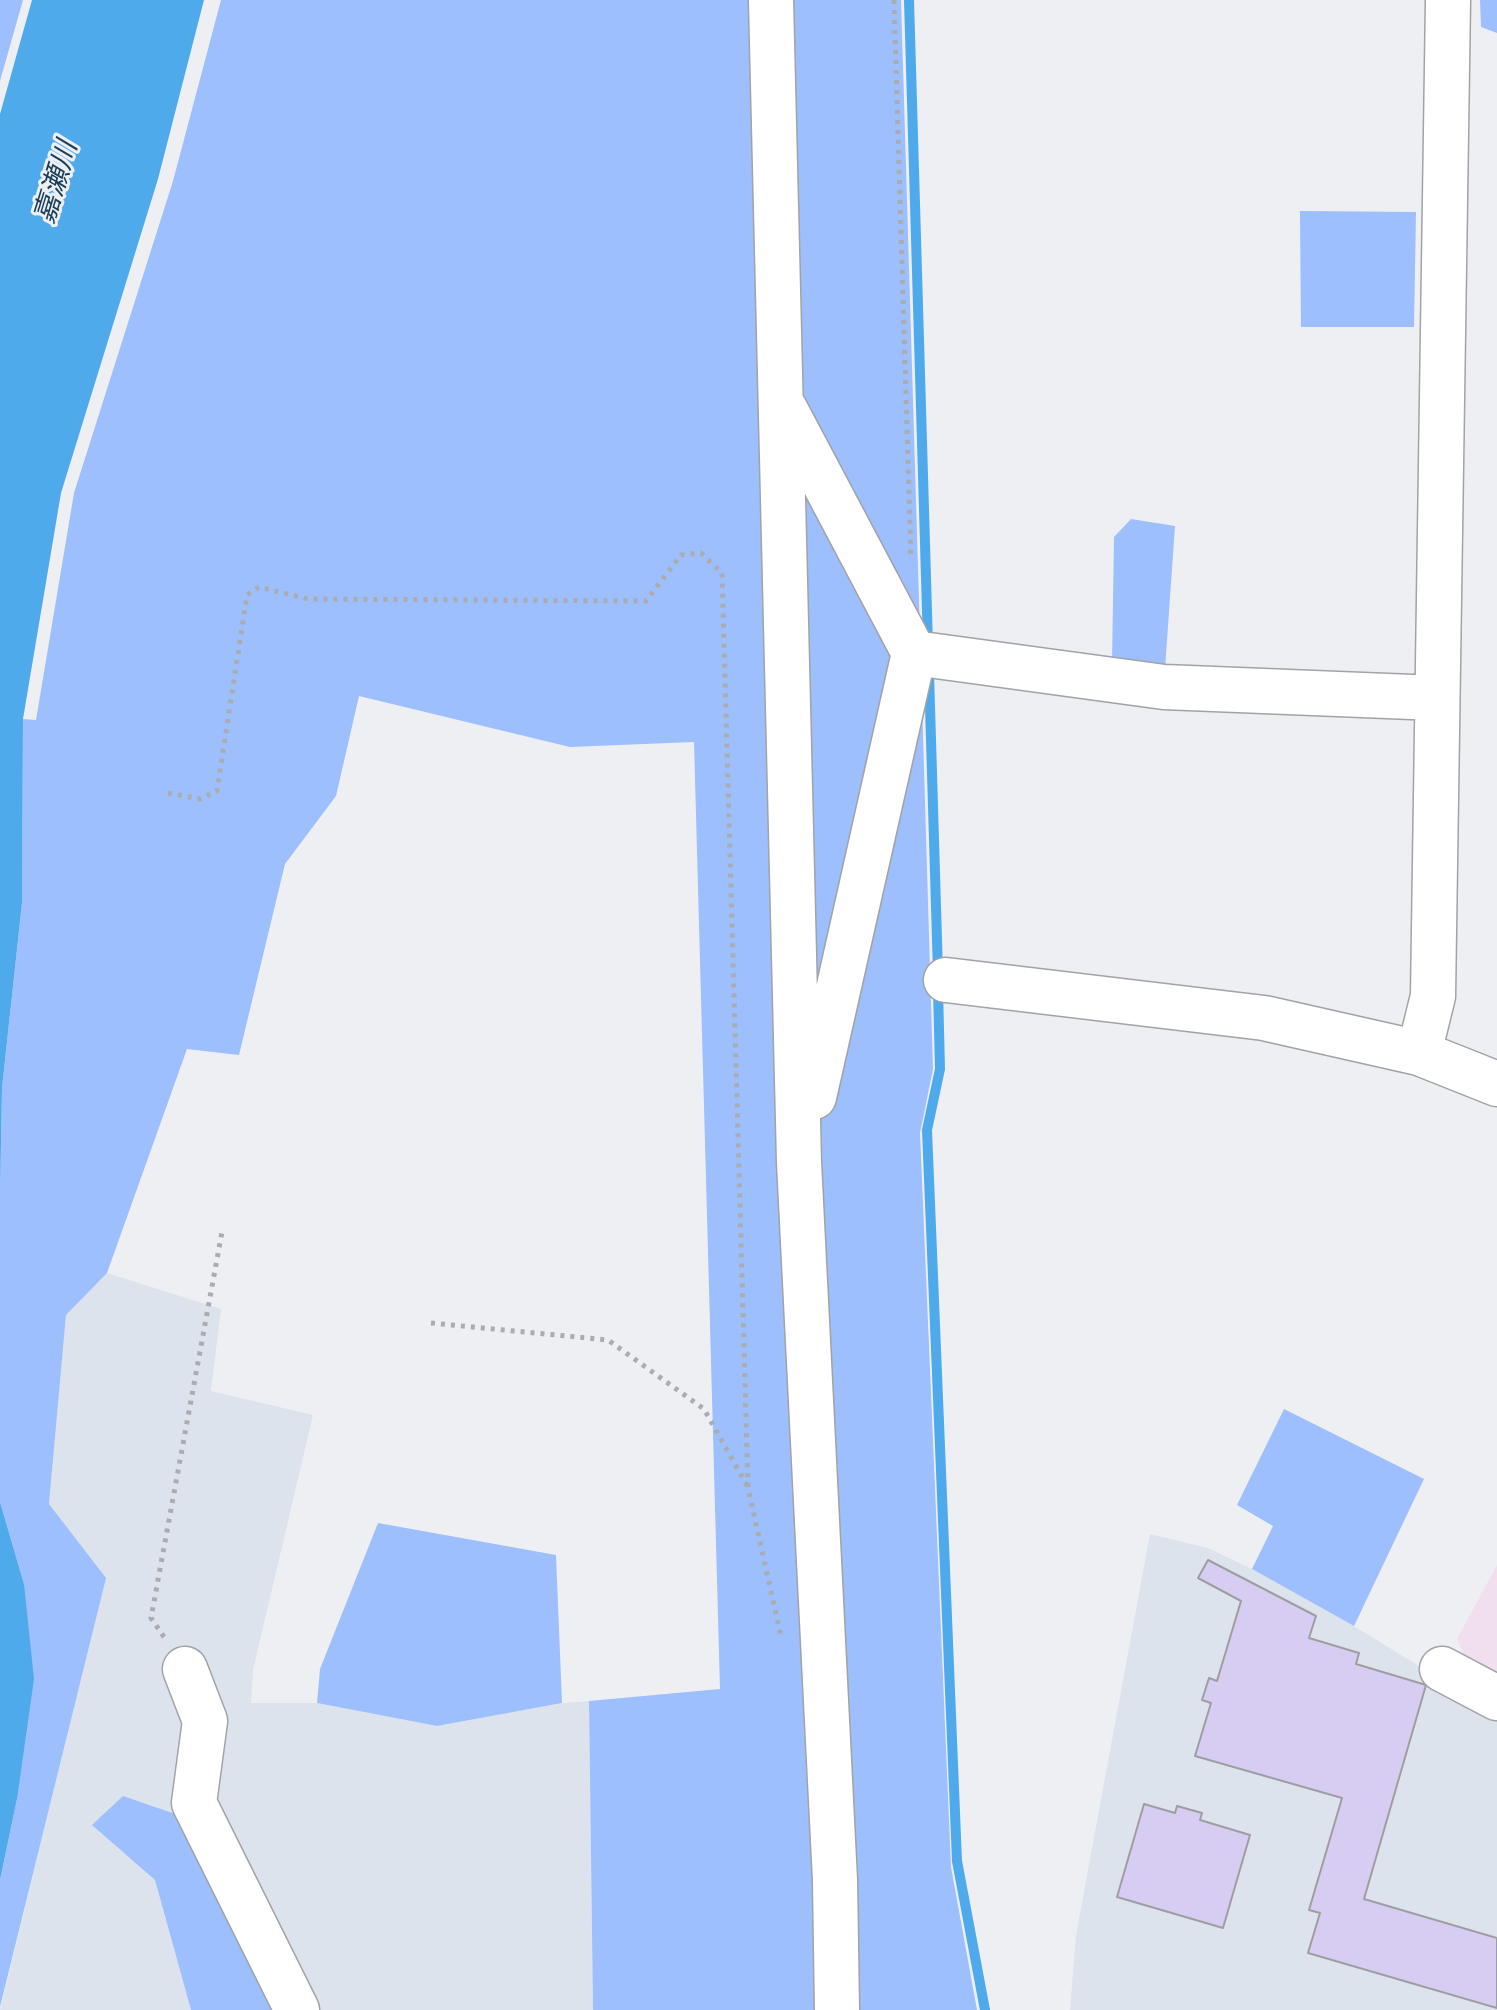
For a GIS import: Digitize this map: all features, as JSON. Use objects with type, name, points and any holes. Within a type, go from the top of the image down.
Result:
[{"type":"street","points":[[771,0],[799,1162],[835,1880],[837,2010]]},
{"type":"street","points":[[1419,1053],[1433,996],[1448,0]]},
{"type":"street","points":[[781,400],[927,656],[799,1162]]},
{"type":"street","points":[[927,656],[1164,687],[1437,698]]},
{"type":"street","points":[[946,980],[1264,1018],[1419,1053],[1497,1084]]},
{"type":"street","points":[[185,1669],[205,1721],[194,1803],[297,2010]]},
{"type":"street","points":[[1442,1669],[1497,1698]]},
{"type":"street","points":[[835,1880],[864,2010]]},
{"type":"path","points":[[894,0],[912,574]]},
{"type":"path","points":[[168,793],[200,799],[217,791],[247,595],[259,587],[308,599],[646,601],[681,555],[701,553],[722,573],[748,1488],[781,1639]]},
{"type":"path","points":[[185,1669],[151,1618],[222,1232]]},
{"type":"path","points":[[431,1323],[608,1340],[704,1409],[748,1488]]},
{"type":"shaded area","points":[[0,0],[23,0],[0,81]]},
{"type":"shaded area","points":[[221,0],[901,0],[933,1069],[920,1133],[951,1867],[977,2010],[593,2010],[589,1701],[720,1689],[694,742],[570,747],[359,696],[336,796],[285,864],[239,1055],[187,1049],[107,1273],[66,1315],[49,1504],[106,1578],[0,2007],[0,1880],[17,1799],[24,1584],[0,1502],[2,1088],[22,903],[23,719],[36,720],[74,493],[173,181]]},
{"type":"shaded area","points":[[1480,0],[1497,0],[1497,33],[1481,27]]},
{"type":"shaded area","points":[[1300,211],[1416,212],[1414,327],[1301,327]]},
{"type":"shaded area","points":[[1131,519],[1175,526],[1165,669],[1112,663],[1114,537]]},
{"type":"shaded area","points":[[107,1273],[221,1309],[211,1391],[313,1415],[253,1670],[251,1703],[317,1703],[437,1726],[562,1703],[589,1701],[593,2010],[278,2010],[184,1818],[93,1825],[155,1880],[191,2010],[0,2010],[105,1578],[49,1504],[66,1315]]},
{"type":"shaded area","points":[[1284,1409],[1424,1479],[1354,1626],[1252,1569],[1273,1526],[1237,1505]]},
{"type":"shaded area","points":[[378,1523],[556,1555],[562,1703],[437,1726],[317,1703],[320,1669]]},
{"type":"shaded area","points":[[1150,1534],[1208,1548],[1252,1569],[1354,1626],[1497,1714],[1497,2010],[1070,2010],[1076,1935]]},
{"type":"shaded area","points":[[1497,1565],[1497,1688],[1473,1676],[1457,1639]]},
{"type":"shaded area","points":[[123,1796],[184,1817],[278,2010],[191,2010],[155,1880],[92,1825]]},
{"type":"water","name":"嘉瀬川","points":[[32,0],[204,0],[158,179],[61,493],[23,719],[22,903],[2,1088],[0,1199],[0,114]]},
{"type":"water","points":[[0,1502],[24,1584],[34,1679],[17,1799],[0,1880]]},
{"type":"building","points":[[1208,1560],[1316,1616],[1309,1638],[1359,1653],[1356,1664],[1426,1685],[1364,1899],[1497,1938],[1497,2008],[1308,1953],[1320,1913],[1309,1910],[1342,1798],[1195,1756],[1211,1703],[1202,1700],[1209,1678],[1217,1681],[1241,1601],[1198,1578]]},
{"type":"building","points":[[1144,1804],[1175,1813],[1177,1806],[1202,1813],[1200,1820],[1250,1835],[1223,1928],[1117,1897]]},
{"type":"waterway","points":[[909,0],[928,645]]},
{"type":"waterway","points":[[929,673],[938,973]]},
{"type":"waterway","points":[[938,989],[940,1069],[927,1130],[957,1861],[985,2010]]}]
